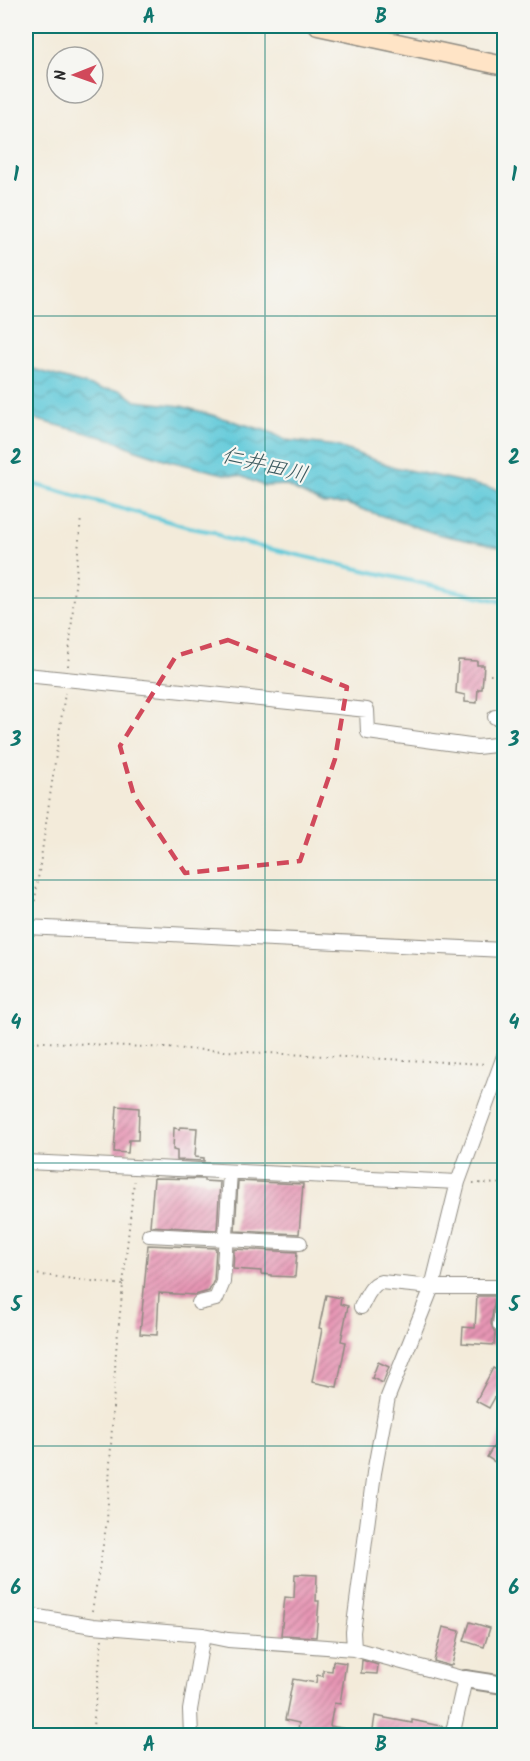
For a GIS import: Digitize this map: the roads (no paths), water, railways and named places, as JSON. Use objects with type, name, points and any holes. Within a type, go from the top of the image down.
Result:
[{"type":"main road","points":[[318,26],[504,66]]},
{"type":"street","points":[[26,675],[367,710],[368,732],[477,747],[504,744]]},
{"type":"street","points":[[28,927],[504,950]]},
{"type":"street","points":[[354,1649],[353,1632],[374,1473],[388,1397],[432,1287],[458,1182],[503,1060]]},
{"type":"street","points":[[26,1162],[458,1182]]},
{"type":"street","points":[[199,1303],[216,1299],[219,1293],[225,1265],[230,1172]]},
{"type":"street","points":[[149,1235],[300,1243]]},
{"type":"street","points":[[361,1307],[376,1282],[432,1287],[504,1287]]},
{"type":"street","points":[[500,1325],[504,1293]]},
{"type":"street","points":[[26,1616],[89,1626],[202,1635],[228,1640],[354,1649],[465,1679],[504,1685]]},
{"type":"street","points":[[190,1736],[190,1710],[202,1635]]},
{"type":"street","points":[[452,1736],[465,1679]]},
{"type":"water","name":"仁井田川","points":[[26,367],[101,389],[121,390],[136,401],[181,406],[270,432],[285,440],[336,446],[394,467],[504,491],[504,548],[437,534],[346,504],[323,504],[285,485],[264,486],[241,476],[170,461],[114,440],[26,417]]},
{"type":"waterway","points":[[26,482],[214,532],[223,538],[504,602]]}]
